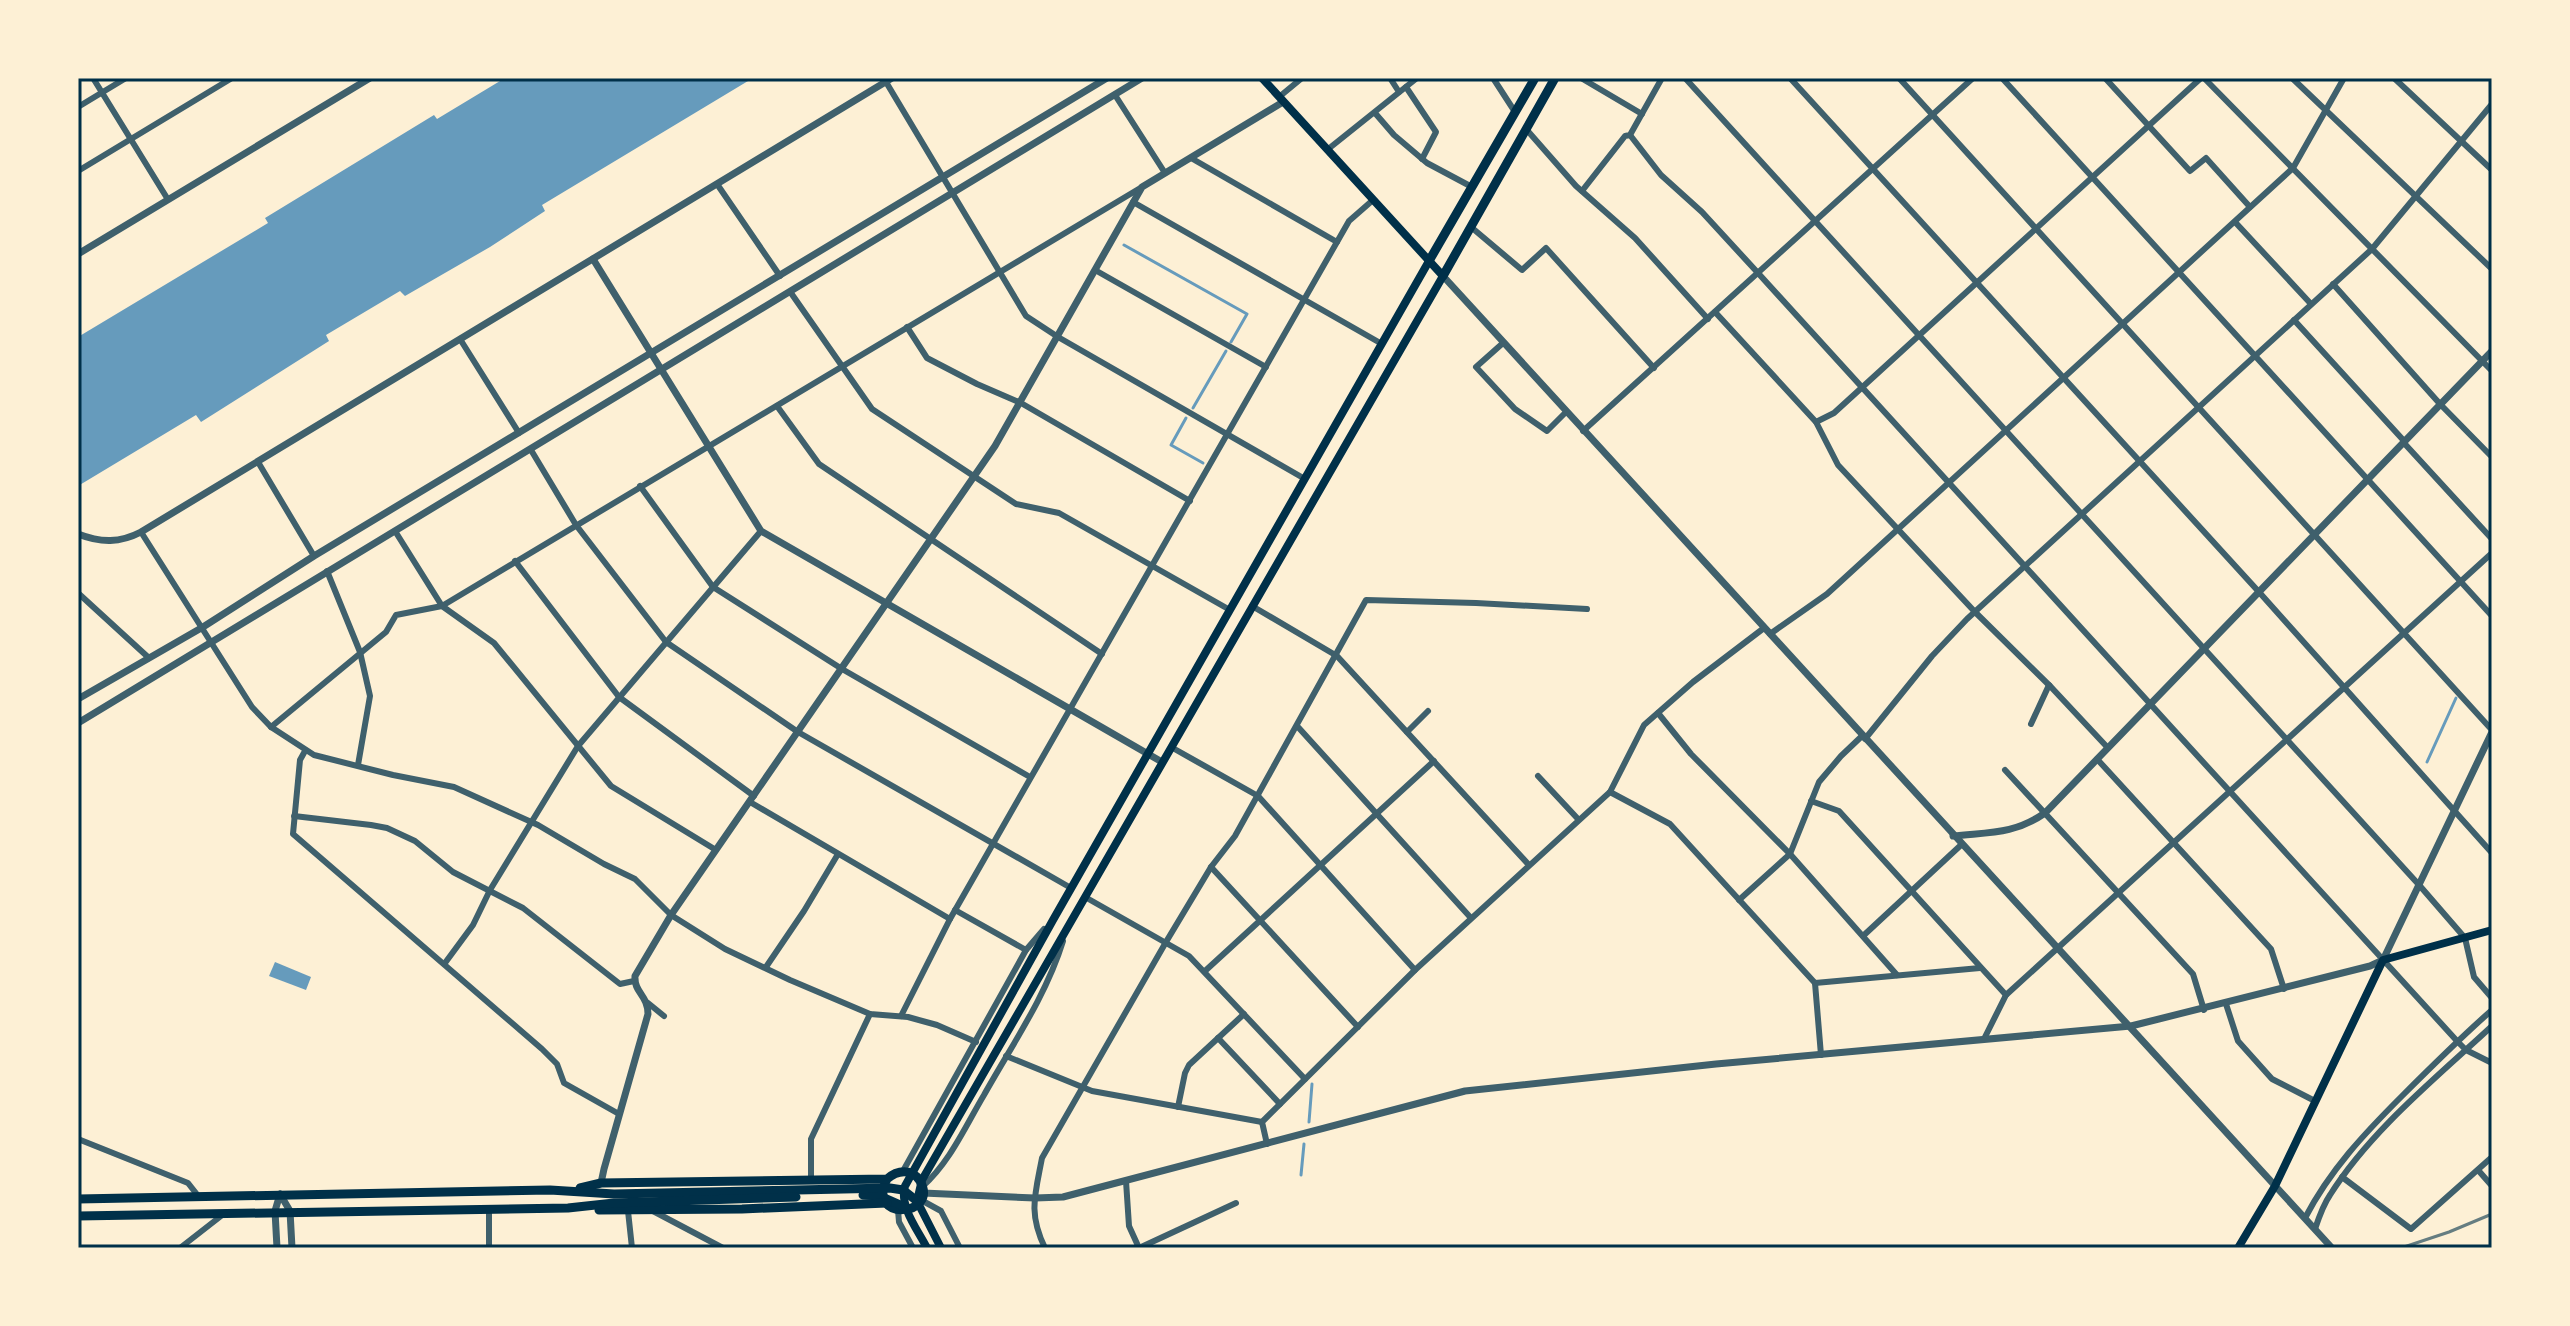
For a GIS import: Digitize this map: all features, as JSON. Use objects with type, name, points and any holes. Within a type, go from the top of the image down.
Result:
[{"type":"main road","points":[[1262,78],[1443,276]]},
{"type":"main road","points":[[902,1208],[903,1190],[1053,920],[1535,78]]},
{"type":"main road","points":[[78,1216],[489,1208],[628,1211],[887,1203],[911,1209],[921,1195],[922,1180],[1555,78]]},
{"type":"main road","points":[[2238,1248],[2275,1186],[2383,960],[2492,930]]},
{"type":"main road","points":[[569,1190],[601,1183],[887,1179],[903,1171],[916,1176],[941,1248]]},
{"type":"main road","points":[[887,1179],[883,1191],[887,1203]]},
{"type":"main road","points":[[78,1199],[569,1190],[614,1198],[871,1195],[890,1199],[902,1208],[927,1248]]},
{"type":"main road","points":[[568,1208],[614,1198],[903,1190],[921,1195]]},
{"type":"street","points":[[93,78],[167,198]]},
{"type":"street","points":[[78,107],[126,78]]},
{"type":"street","points":[[78,171],[232,78]]},
{"type":"street","points":[[78,699],[203,627],[314,556],[1106,78]]},
{"type":"street","points":[[78,723],[1142,78]]},
{"type":"street","points":[[271,727],[386,632],[396,615],[442,606],[1191,158],[1281,99],[1302,78]]},
{"type":"street","points":[[1390,78],[1399,92]]},
{"type":"street","points":[[1327,150],[1417,78]]},
{"type":"street","points":[[1493,78],[1515,112]]},
{"type":"street","points":[[1581,78],[1642,114]]},
{"type":"street","points":[[1582,191],[1625,136],[1630,135],[1662,78]]},
{"type":"street","points":[[1685,78],[2420,886],[2465,938],[2474,977],[2492,998]]},
{"type":"street","points":[[1790,78],[2259,592],[2492,853]]},
{"type":"street","points":[[921,1195],[1063,1197],[1465,1091],[2131,1026],[2204,1010],[2383,960],[2492,731],[1899,78]]},
{"type":"street","points":[[1583,431],[1973,78]]},
{"type":"street","points":[[2002,78],[2492,616]]},
{"type":"street","points":[[2105,78],[2190,171],[2206,158],[2250,207]]},
{"type":"street","points":[[1816,422],[1834,413],[2202,78],[2492,371]]},
{"type":"street","points":[[2292,78],[2492,269]]},
{"type":"street","points":[[1262,1122],[1415,970],[1610,792],[1644,725],[1693,682],[1827,594],[2293,168],[2344,78]]},
{"type":"street","points":[[2394,78],[2492,170]]},
{"type":"street","points":[[78,254],[364,80]]},
{"type":"street","points":[[78,534],[117,541],[141,532],[889,80],[1026,316],[1305,479]]},
{"type":"street","points":[[1406,87],[1436,132],[1422,159]]},
{"type":"street","points":[[1115,95],[1165,173]]},
{"type":"street","points":[[1739,900],[1790,854],[1819,782],[1841,756],[1863,738],[1932,656],[2024,566],[2372,249],[2492,104]]},
{"type":"street","points":[[1375,113],[1394,135],[1422,159],[1472,187]]},
{"type":"street","points":[[1526,129],[1582,191],[1635,238],[1708,319]]},
{"type":"street","points":[[1630,135],[1661,175],[1702,212],[2457,1041],[2466,1050],[2492,1063]]},
{"type":"street","points":[[1191,158],[1337,242]]},
{"type":"street","points":[[717,184],[780,276]]},
{"type":"street","points":[[664,1016],[648,1003],[634,981],[635,976],[671,915],[975,477],[1021,403],[1142,187]]},
{"type":"street","points":[[901,1016],[955,910],[1349,221],[1373,200]]},
{"type":"street","points":[[1133,202],[1382,344]]},
{"type":"street","points":[[2235,222],[2311,304]]},
{"type":"street","points":[[1471,227],[1522,270],[1546,248],[1654,368]]},
{"type":"street","points":[[593,259],[761,531],[1162,762]]},
{"type":"street","points":[[1095,270],[1266,367]]},
{"type":"street","points":[[1443,276],[2332,1248]]},
{"type":"street","points":[[2333,284],[2440,404],[2492,457]]},
{"type":"street","points":[[791,293],[872,409],[1016,504],[1059,513],[1230,610]]},
{"type":"street","points":[[1715,312],[1816,422],[1838,465],[2108,748]]},
{"type":"street","points":[[2294,320],[2492,539]]},
{"type":"street","points":[[907,327],[927,358],[1021,403],[1190,501]]},
{"type":"street","points":[[460,339],[519,433]]},
{"type":"street","points":[[1503,343],[1476,367],[1515,409],[1547,431],[1566,412]]},
{"type":"street","points":[[1953,836],[2014,830],[2045,813],[2492,351]]},
{"type":"street","points":[[777,406],[819,464],[1102,654]]},
{"type":"street","points":[[531,450],[576,525],[666,642],[798,732],[1071,888]]},
{"type":"street","points":[[258,462],[314,556]]},
{"type":"street","points":[[640,486],[713,587],[842,669],[1030,777]]},
{"type":"street","points":[[395,531],[442,606],[494,643],[611,786],[716,850]]},
{"type":"street","points":[[445,963],[473,925],[490,890],[578,746],[761,531]]},
{"type":"street","points":[[141,532],[252,707],[271,727],[305,751],[393,775],[454,787],[531,822],[635,879],[671,915],[725,949],[870,1014],[901,1016],[937,1025],[976,1042]]},
{"type":"street","points":[[1984,1039],[2006,995],[2492,553]]},
{"type":"street","points":[[515,561],[619,697],[752,799],[838,854],[950,919]]},
{"type":"street","points":[[327,571],[360,652],[370,696],[358,765]]},
{"type":"street","points":[[78,593],[149,658]]},
{"type":"street","points":[[1045,1248],[1034,1226],[1042,1158],[1166,942],[1211,867],[1235,836],[1366,600],[1587,609]]},
{"type":"street","points":[[1252,606],[1337,656],[1529,865]]},
{"type":"street","points":[[2031,724],[2049,685]]},
{"type":"street","points":[[1407,732],[1428,711]]},
{"type":"street","points":[[1658,713],[1691,754],[1790,854],[1897,975]]},
{"type":"street","points":[[1298,727],[1471,918]]},
{"type":"street","points":[[1171,747],[1258,796],[1415,970]]},
{"type":"street","points":[[305,751],[300,760],[293,834],[445,963],[557,1064],[564,1083],[619,1114]]},
{"type":"street","points":[[2097,759],[2271,949],[2284,989]]},
{"type":"street","points":[[1205,971],[1434,761]]},
{"type":"street","points":[[2005,770],[2193,974],[2204,1010]]},
{"type":"street","points":[[1538,776],[1578,819]]},
{"type":"street","points":[[1610,792],[1670,824],[1815,983],[1821,1055]]},
{"type":"street","points":[[1811,801],[1839,811],[2006,995]]},
{"type":"street","points":[[294,816],[387,828],[415,841],[453,872],[523,908],[620,984],[634,981]]},
{"type":"street","points":[[1863,936],[1961,845]]},
{"type":"street","points":[[766,967],[838,854]]},
{"type":"street","points":[[1211,867],[1358,1027]]},
{"type":"street","points":[[1085,897],[1189,956],[1305,1079]]},
{"type":"street","points":[[955,910],[1026,950]]},
{"type":"street","points":[[903,1171],[1026,950],[1053,920]]},
{"type":"street","points":[[921,1195],[939,1172],[1054,970],[1068,926]]},
{"type":"street","points":[[1815,983],[1980,968]]},
{"type":"street","points":[[601,1183],[648,1014],[648,1003]]},
{"type":"street","points":[[2226,1004],[2238,1041],[2272,1079],[2315,1101]]},
{"type":"street","points":[[2305,1218],[2318,1192],[2346,1153],[2492,1010]]},
{"type":"street","points":[[811,1180],[811,1139],[870,1014]]},
{"type":"street","points":[[1178,1107],[1189,1065],[1244,1014]]},
{"type":"street","points":[[2315,1229],[2327,1198],[2379,1134],[2492,1026]]},
{"type":"street","points":[[1218,1038],[1280,1104]]},
{"type":"street","points":[[1006,1056],[1092,1091],[1262,1122]]},
{"type":"street","points":[[1262,1122],[1267,1144]]},
{"type":"street","points":[[78,1150],[80,1140],[188,1183],[199,1197]]},
{"type":"street","points":[[2342,1177],[2411,1229],[2492,1157]]},
{"type":"street","points":[[2478,1170],[2492,1186]]},
{"type":"street","points":[[1126,1181],[1129,1226],[1139,1248],[1236,1203]]},
{"type":"street","points":[[280,1194],[290,1211],[292,1248]]},
{"type":"street","points":[[277,1248],[275,1211],[280,1194]]},
{"type":"street","points":[[921,1195],[941,1211],[960,1248]]},
{"type":"street","points":[[489,1208],[489,1248]]},
{"type":"street","points":[[902,1208],[899,1222],[913,1248]]},
{"type":"street","points":[[651,1210],[723,1248]]},
{"type":"street","points":[[628,1211],[632,1248]]},
{"type":"street","points":[[180,1248],[229,1212]]},
{"type":"water","points":[[505,78],[753,78],[542,205],[545,211],[490,247],[405,296],[400,291],[326,335],[329,341],[201,422],[196,415],[78,486],[78,337],[268,223],[265,218],[434,115],[437,119]]},
{"type":"water","points":[[275,962],[311,977],[306,990],[269,976]]},
{"type":"waterway","points":[[1124,245],[1247,314],[1231,342]]},
{"type":"waterway","points":[[1193,408],[1226,351]]},
{"type":"waterway","points":[[1186,418],[1171,445],[1203,463]]},
{"type":"waterway","points":[[2427,762],[2456,698]]},
{"type":"waterway","points":[[1309,1122],[1312,1084]]},
{"type":"waterway","points":[[1301,1175],[1304,1144]]},
{"type":"railway","points":[[2401,1248],[2492,1214]]}]
